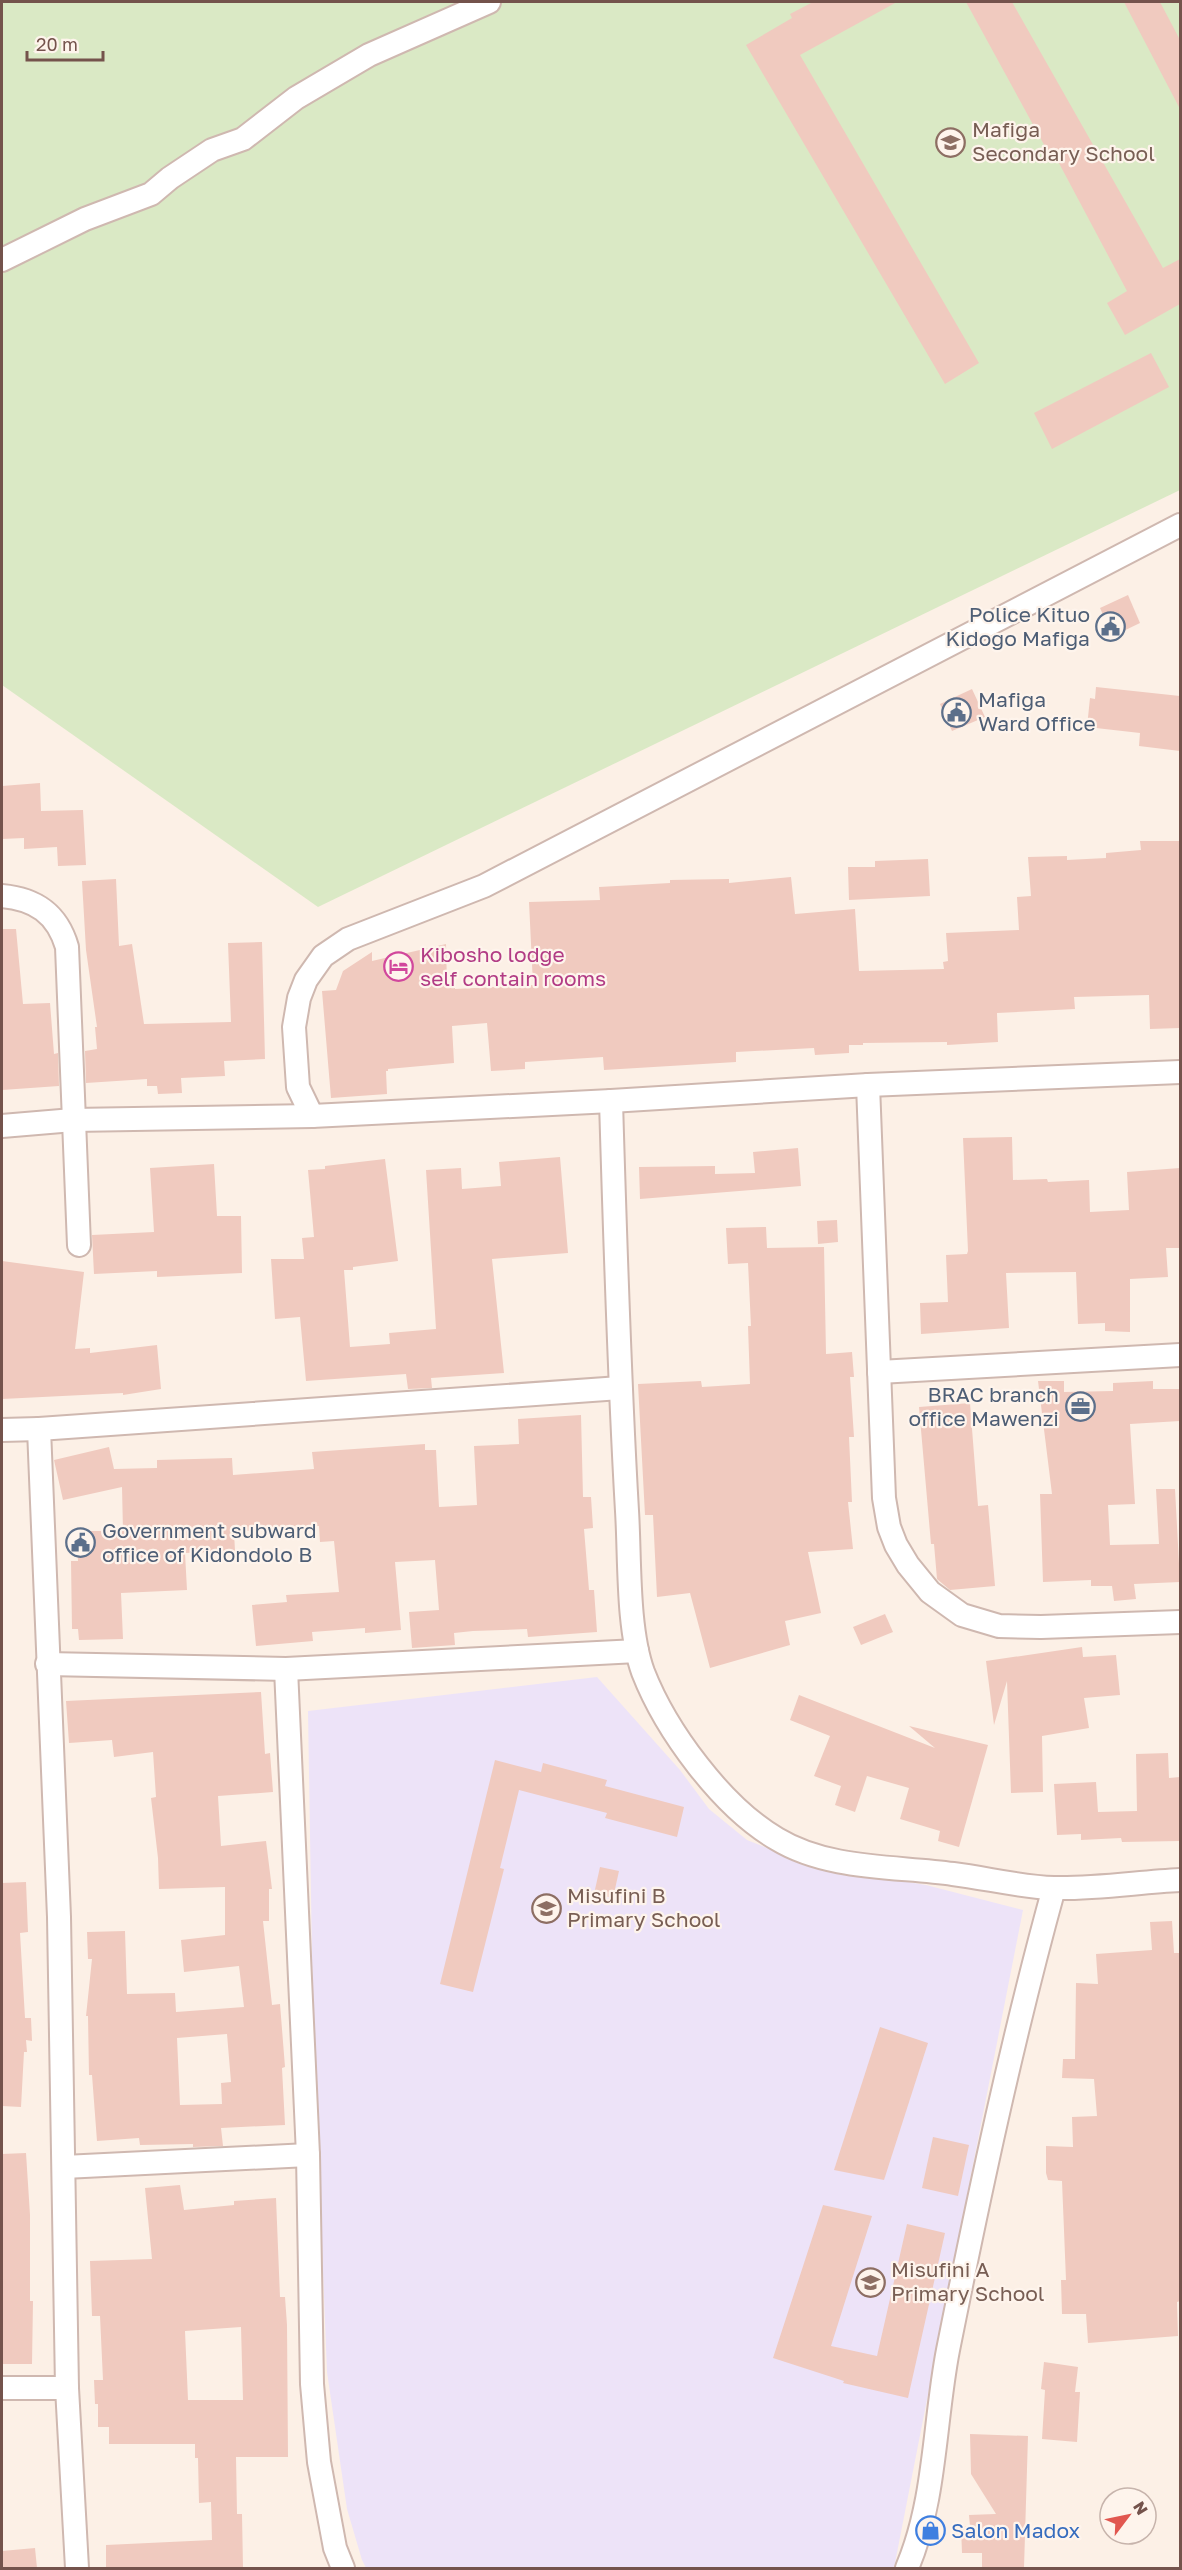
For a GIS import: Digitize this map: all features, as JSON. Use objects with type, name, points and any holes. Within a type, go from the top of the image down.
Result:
[{"type":"street","points":[[2,260],[85,219],[151,194],[170,178],[212,150],[243,139],[296,98],[369,55],[489,2]]},
{"type":"street","points":[[312,1116],[298,1087],[294,1027],[299,998],[306,980],[324,956],[348,939],[484,886],[1180,525]]},
{"type":"street","points":[[2,896],[18,898],[39,906],[49,913],[64,938],[70,999],[79,1245]]},
{"type":"street","points":[[2,1126],[73,1120],[312,1116],[868,1085],[1180,1072]]},
{"type":"street","points":[[868,1085],[884,1498],[889,1527],[896,1545],[930,1592],[962,1615],[999,1626],[1041,1627],[1180,1622]]},
{"type":"street","points":[[611,1101],[620,1388],[637,1651],[653,1692],[670,1723],[706,1776],[740,1812],[777,1839],[807,1852],[861,1864],[1054,1888],[1180,1880]]},
{"type":"street","points":[[879,1372],[1180,1355]]},
{"type":"street","points":[[2,1430],[620,1388]]},
{"type":"street","points":[[39,1429],[58,1917],[67,2388],[77,2568]]},
{"type":"street","points":[[47,1664],[286,1669],[637,1651]]},
{"type":"street","points":[[286,1669],[308,2155],[312,2384],[319,2462],[335,2548],[343,2568]]},
{"type":"street","points":[[907,2568],[926,2508],[948,2353],[992,2140],[1025,1993],[1054,1888]]},
{"type":"street","points":[[63,2167],[308,2155]]},
{"type":"street","points":[[2,2388],[67,2388]]},
{"type":"shaded area","points":[[597,1677],[680,1770],[709,1809],[747,1840],[812,1866],[926,1885],[1023,1910],[894,2568],[366,2568],[362,2560],[347,2509],[327,2372],[313,2019],[308,1711]]},
{"type":"green space","points":[[2,2],[1180,2],[1180,490],[318,907],[2,685]]},
{"type":"building","points":[[813,2],[897,2],[800,55],[979,363],[945,384],[746,45],[792,18],[790,14]]},
{"type":"building","points":[[966,2],[1012,2],[1163,268],[1180,259],[1180,304],[1125,335],[1107,303],[1127,291],[1052,150],[1048,152]]},
{"type":"building","points":[[1124,2],[1160,2],[1180,40],[1180,109]]},
{"type":"building","points":[[1151,353],[1169,387],[1052,449],[1034,413]]},
{"type":"building","points":[[1128,595],[1140,623],[1113,636],[1100,608]]},
{"type":"building","points":[[1096,687],[1180,696],[1180,751],[1139,746],[1140,733],[1087,727],[1090,698],[1095,699]]},
{"type":"building","points":[[972,689],[985,717],[952,731],[940,704]]},
{"type":"building","points":[[40,783],[41,811],[83,810],[86,865],[58,866],[57,847],[24,849],[24,838],[2,839],[2,786]]},
{"type":"building","points":[[1140,841],[1180,841],[1180,1028],[1150,1029],[1149,995],[1074,997],[1075,1009],[997,1013],[998,1042],[947,1045],[947,1042],[863,1043],[863,1045],[849,1045],[849,1053],[815,1055],[814,1048],[736,1052],[736,1062],[604,1070],[603,1057],[525,1062],[525,1069],[491,1071],[487,1023],[452,1026],[454,1063],[388,1069],[386,1071],[387,1094],[331,1098],[322,991],[336,990],[343,971],[372,952],[372,961],[446,944],[447,984],[455,984],[455,989],[533,985],[529,902],[600,900],[599,887],[670,883],[670,880],[729,879],[729,883],[791,877],[795,914],[855,909],[859,971],[944,969],[943,962],[948,961],[946,933],[1019,930],[1017,897],[1031,896],[1028,857],[1067,856],[1067,860],[1106,858],[1106,853],[1141,850]]},
{"type":"building","points":[[928,859],[930,896],[849,900],[848,867],[875,867],[875,861]]},
{"type":"building","points":[[116,879],[119,946],[132,944],[144,1024],[231,1022],[228,943],[262,942],[265,1059],[224,1061],[225,1076],[181,1078],[182,1093],[158,1094],[157,1086],[147,1086],[147,1079],[86,1083],[85,1051],[97,1049],[95,1027],[97,1027],[86,950],[82,881]]},
{"type":"building","points":[[2,929],[16,929],[23,1004],[50,1003],[54,1054],[58,1053],[59,1086],[2,1090]]},
{"type":"building","points":[[1012,1137],[1013,1180],[1047,1179],[1048,1182],[1089,1180],[1090,1212],[1129,1210],[1127,1172],[1180,1168],[1180,1248],[1166,1248],[1168,1277],[1130,1279],[1130,1332],[1105,1331],[1105,1323],[1078,1324],[1076,1272],[1006,1273],[1009,1328],[921,1334],[920,1303],[948,1302],[946,1255],[967,1254],[968,1251],[963,1138]]},
{"type":"building","points":[[798,1148],[801,1186],[640,1199],[639,1167],[715,1166],[715,1174],[755,1173],[753,1152]]},
{"type":"building","points":[[560,1157],[568,1253],[492,1259],[504,1373],[431,1378],[432,1388],[408,1389],[406,1374],[306,1381],[300,1317],[275,1319],[271,1259],[304,1259],[302,1238],[314,1237],[308,1170],[385,1159],[398,1261],[344,1270],[350,1347],[390,1344],[389,1333],[436,1329],[426,1170],[461,1168],[462,1189],[501,1186],[499,1162]]},
{"type":"building","points":[[214,1164],[217,1216],[241,1216],[242,1273],[157,1277],[157,1271],[94,1274],[92,1235],[154,1232],[150,1168]]},
{"type":"building","points":[[837,1220],[838,1242],[818,1244],[817,1221]]},
{"type":"building","points":[[766,1227],[767,1248],[824,1247],[826,1354],[852,1352],[854,1377],[850,1377],[854,1437],[849,1437],[852,1502],[848,1502],[853,1549],[808,1552],[821,1613],[785,1621],[790,1645],[710,1668],[690,1593],[657,1597],[653,1515],[645,1515],[638,1384],[701,1381],[702,1387],[750,1384],[748,1326],[751,1326],[748,1263],[728,1264],[726,1228]]},
{"type":"building","points":[[2,1261],[84,1272],[75,1349],[90,1348],[90,1353],[157,1345],[161,1389],[123,1395],[123,1393],[2,1399]]},
{"type":"building","points":[[1038,1381],[1064,1381],[1064,1392],[1113,1391],[1113,1383],[1153,1381],[1153,1389],[1180,1389],[1180,1421],[1130,1424],[1135,1504],[1108,1505],[1110,1545],[1159,1544],[1156,1489],[1175,1489],[1180,1582],[1134,1584],[1136,1599],[1114,1601],[1112,1586],[1091,1586],[1091,1580],[1043,1582],[1040,1494],[1052,1494]]},
{"type":"building","points":[[970,1403],[978,1506],[988,1505],[995,1586],[950,1590],[937,1579],[934,1544],[931,1544],[919,1407]]},
{"type":"building","points":[[581,1415],[583,1497],[591,1497],[593,1528],[584,1529],[589,1590],[594,1590],[597,1632],[528,1637],[527,1629],[473,1631],[454,1633],[455,1645],[412,1648],[409,1612],[439,1610],[435,1560],[395,1562],[401,1630],[365,1633],[365,1628],[312,1632],[313,1641],[256,1646],[252,1605],[287,1602],[286,1595],[339,1592],[334,1541],[320,1542],[319,1526],[271,1527],[271,1529],[234,1532],[235,1551],[185,1553],[187,1590],[121,1593],[123,1639],[79,1640],[78,1629],[72,1629],[71,1561],[78,1561],[76,1531],[123,1531],[122,1487],[63,1500],[54,1460],[109,1447],[114,1469],[157,1468],[157,1460],[232,1458],[233,1475],[314,1469],[312,1452],[425,1444],[425,1450],[436,1450],[439,1507],[477,1505],[474,1446],[519,1444],[518,1419]]},
{"type":"building","points":[[885,1614],[893,1632],[861,1645],[853,1627]]},
{"type":"building","points":[[1082,1647],[1083,1657],[1116,1655],[1120,1695],[1084,1698],[1089,1728],[1042,1736],[1043,1792],[1011,1793],[1007,1681],[994,1725],[986,1661]]},
{"type":"building","points":[[261,1692],[265,1754],[270,1753],[273,1792],[218,1796],[221,1846],[266,1841],[272,1889],[269,1889],[269,1921],[263,1921],[272,2005],[280,2004],[285,2067],[282,2068],[285,2125],[221,2128],[223,2146],[140,2145],[139,2138],[97,2141],[92,2075],[89,2075],[88,2016],[86,2016],[92,1959],[88,1959],[87,1932],[125,1931],[127,1994],[175,1993],[176,2012],[244,2007],[239,1966],[184,1972],[181,1940],[225,1935],[225,1887],[159,1889],[151,1798],[156,1797],[153,1752],[114,1757],[112,1740],[69,1743],[66,1701]],"holes":[[[227,2034],[231,2082],[221,2083],[222,2104],[180,2105],[177,2038]]]},
{"type":"building","points":[[799,1695],[935,1748],[909,1726],[988,1745],[959,1847],[938,1841],[940,1831],[900,1819],[909,1788],[867,1776],[855,1812],[835,1805],[841,1786],[814,1776],[830,1736],[790,1720]]},
{"type":"building","points":[[1168,1753],[1169,1778],[1180,1777],[1180,1841],[1122,1842],[1121,1838],[1081,1840],[1081,1834],[1057,1835],[1054,1784],[1096,1782],[1098,1812],[1137,1811],[1136,1754]]},
{"type":"building","points":[[495,1760],[541,1772],[543,1763],[607,1780],[605,1786],[684,1807],[677,1837],[605,1818],[607,1813],[519,1790],[500,1868],[504,1869],[473,1992],[440,1984]]},
{"type":"building","points":[[600,1867],[619,1871],[613,1898],[594,1894]]},
{"type":"building","points":[[26,1882],[28,1932],[20,1933],[25,2018],[31,2018],[32,2041],[26,2040],[27,2052],[24,2052],[21,2107],[2,2106],[2,1883]]},
{"type":"building","points":[[1172,1921],[1174,1953],[1180,1953],[1180,2301],[1177,2302],[1178,2336],[1088,2343],[1086,2314],[1062,2314],[1061,2280],[1066,2280],[1062,2181],[1048,2180],[1046,2173],[1046,2146],[1073,2147],[1072,2117],[1097,2116],[1094,2079],[1062,2078],[1063,2059],[1075,2059],[1076,1983],[1098,1984],[1096,1954],[1152,1950],[1150,1922]]},
{"type":"building","points":[[880,2027],[928,2043],[884,2180],[834,2170]]},
{"type":"building","points":[[933,2137],[969,2145],[958,2196],[922,2188]]},
{"type":"building","points":[[26,2153],[30,2215],[30,2301],[33,2301],[32,2364],[2,2364],[2,2154]]},
{"type":"building","points":[[180,2185],[184,2210],[234,2205],[234,2201],[276,2198],[280,2297],[285,2297],[287,2325],[288,2457],[236,2457],[237,2514],[242,2514],[243,2568],[106,2568],[106,2545],[212,2540],[211,2502],[199,2503],[198,2458],[195,2458],[195,2444],[109,2444],[109,2427],[98,2427],[98,2404],[95,2404],[94,2380],[103,2380],[100,2316],[92,2316],[90,2261],[152,2259],[145,2188]],"holes":[[[241,2327],[243,2400],[188,2400],[185,2331]]]},
{"type":"building","points":[[823,2205],[872,2216],[831,2346],[877,2356],[907,2224],[945,2233],[908,2398],[843,2383],[844,2381],[773,2358]]},
{"type":"building","points":[[1044,2362],[1078,2367],[1075,2392],[1080,2392],[1077,2442],[1042,2439],[1045,2390],[1041,2389]]},
{"type":"building","points":[[970,2434],[1028,2436],[1024,2568],[982,2568],[982,2553],[962,2553],[961,2527],[970,2526],[969,2515],[996,2514],[971,2474]]},
{"type":"building","points":[[35,2548],[37,2568],[2,2568],[2,2551]]},
{"type":"place","name":"Mafiga Secondary School","points":[[951,142]]},
{"type":"place","name":"Police Kituo Kidogo Mafiga","points":[[1111,627]]},
{"type":"place","name":"Mafiga Ward Office","points":[[957,712]]},
{"type":"place","name":"Kibosho lodge self contain rooms","points":[[399,967]]},
{"type":"place","name":"BRAC branch office Mawenzi","points":[[1080,1407]]},
{"type":"place","name":"Government subward office of Kidondolo B","points":[[81,1543]]},
{"type":"place","name":"Misufini B Primary School","points":[[546,1908]]},
{"type":"place","name":"Misufini A Primary School","points":[[870,2282]]},
{"type":"place","name":"Salon Madox","points":[[930,2531]]}]
